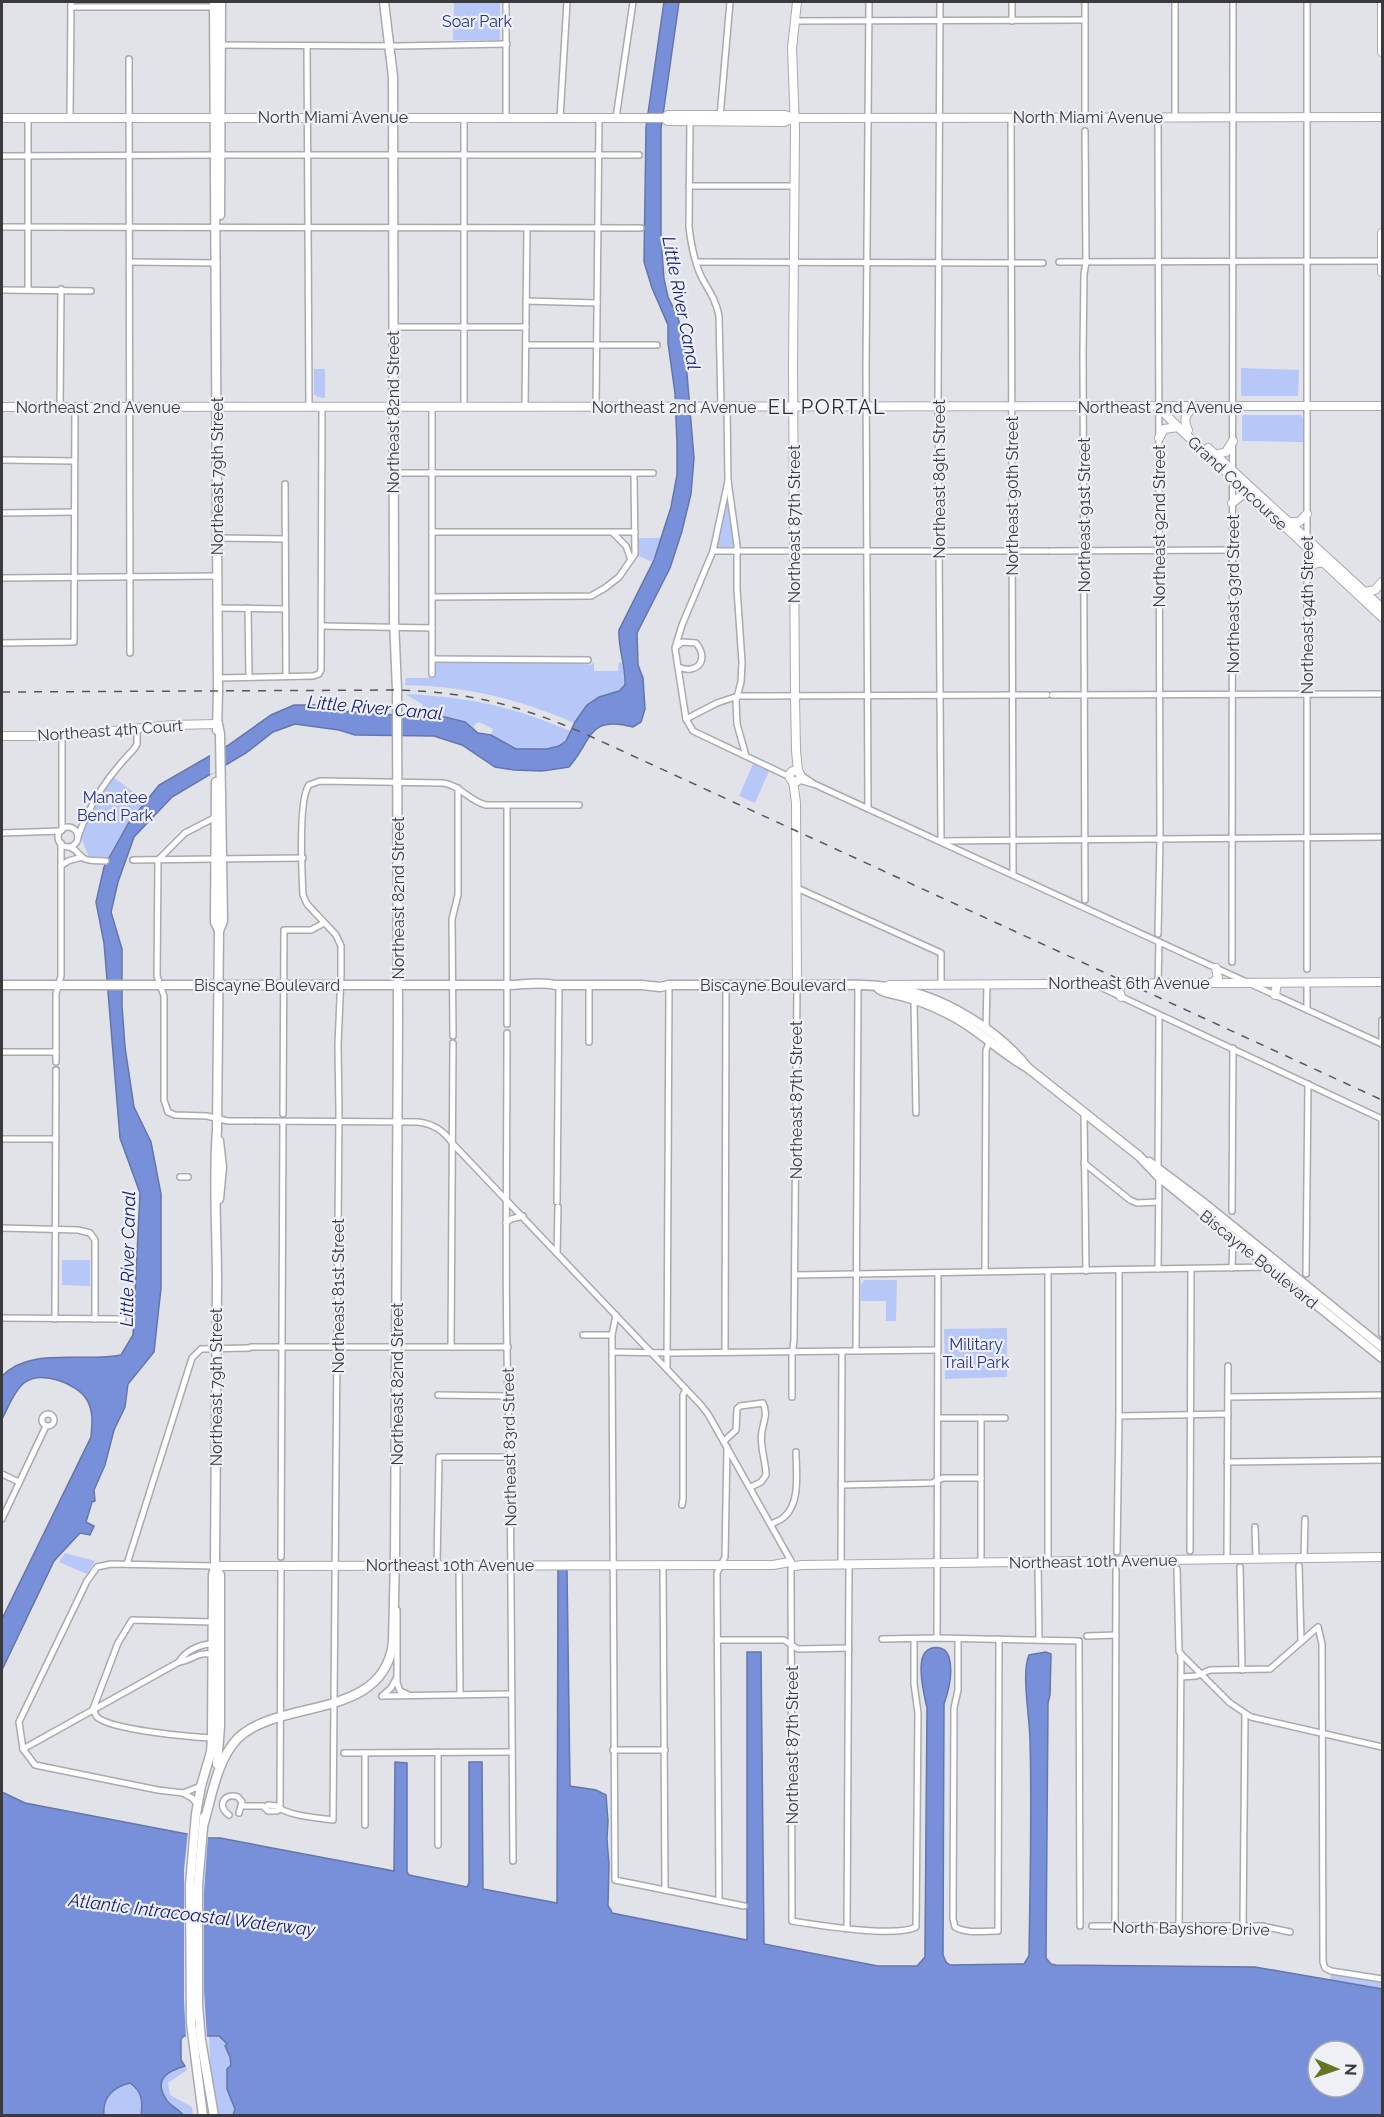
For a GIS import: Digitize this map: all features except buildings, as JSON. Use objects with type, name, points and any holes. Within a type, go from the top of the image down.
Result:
[{"type":"main road","name":"Northeast 82nd Street","points":[[384,2],[393,77],[394,627],[397,713],[398,1121],[394,1599]]},
{"type":"main road","name":"Northeast 87th Street","points":[[797,2],[792,48],[797,985]]},
{"type":"main road","points":[[1382,2],[1383,52]]},
{"type":"main road","points":[[217,3],[222,45],[218,117]]},
{"type":"main road","points":[[217,3],[218,117]]},
{"type":"main road","name":"Northeast 79th Street","points":[[210,1794],[219,1754],[213,1575],[215,1566],[217,1208],[214,1162],[217,1130],[219,931],[215,922],[218,859],[216,406],[217,227],[220,214],[218,117]]},
{"type":"main road","name":"North Miami Avenue","points":[[2,118],[464,117],[664,118],[668,121],[720,118],[784,122],[794,118],[1383,117]]},
{"type":"main road","points":[[1383,233],[1383,272]]},
{"type":"main road","name":"Northeast 2nd Avenue","points":[[2,407],[1383,406]]},
{"type":"main road","name":"Grand Concourse","points":[[1158,407],[1178,427],[1289,522],[1324,562],[1383,617]]},
{"type":"main road","name":"Grand Concourse","points":[[1158,407],[1170,414],[1215,455],[1252,496],[1383,608]]},
{"type":"main road","points":[[1188,430],[1185,422],[1186,416],[1194,407]]},
{"type":"main road","points":[[1159,438],[1164,429],[1178,427]]},
{"type":"main road","points":[[1215,455],[1226,452],[1233,441]]},
{"type":"main road","points":[[1232,503],[1242,495],[1252,496]]},
{"type":"main road","points":[[1289,522],[1299,522],[1307,514]]},
{"type":"main road","points":[[1307,573],[1313,564],[1324,562]]},
{"type":"main road","points":[[1365,592],[1375,590],[1383,582]]},
{"type":"main road","name":"Northeast 4th Court","points":[[2,736],[62,736],[178,725],[218,724]]},
{"type":"main road","name":"Northeast 79th Street","points":[[218,771],[214,818],[218,859]]},
{"type":"main road","points":[[1212,983],[1218,978],[1216,968]]},
{"type":"main road","name":"Biscayne Boulevard","points":[[2,985],[533,985],[543,988],[557,985],[647,985],[660,981],[669,985],[858,985],[892,988],[927,997],[956,1011],[1018,1054],[1028,1068]]},
{"type":"main road","name":"Northeast 6th Avenue","points":[[876,987],[908,984],[1383,982]]},
{"type":"main road","points":[[1121,997],[1119,990],[1123,983]]},
{"type":"main road","points":[[1275,995],[1277,983]]},
{"type":"main road","name":"Biscayne Boulevard","points":[[876,987],[885,993],[914,1000],[958,1019],[990,1041],[1285,1268],[1383,1347]]},
{"type":"main road","name":"Biscayne Boulevard","points":[[1159,1172],[1233,1238],[1383,1358]]},
{"type":"main road","points":[[1269,1267],[1285,1268]]},
{"type":"main road","points":[[1332,1317],[1350,1321]]},
{"type":"main road","name":"Northeast 10th Avenue","points":[[215,1566],[281,1561],[336,1565],[793,1565],[1383,1557]]},
{"type":"main road","points":[[203,2115],[197,2044],[198,1894],[200,1829],[210,1794],[233,1744],[251,1729],[335,1702],[366,1688],[377,1679],[385,1668],[393,1647],[394,1599]]},
{"type":"main road","name":"Northeast 79th Street","points":[[200,1829],[198,1805],[212,1738],[212,1644],[216,1622]]},
{"type":"main road","points":[[210,1756],[210,1772],[206,1788],[210,1794]]},
{"type":"main road","points":[[197,2044],[214,2115]]},
{"type":"street","points":[[506,2],[506,118]]},
{"type":"street","points":[[560,118],[567,2]]},
{"type":"street","points":[[616,118],[633,2]]},
{"type":"street","points":[[720,118],[730,2]]},
{"type":"street","points":[[867,808],[866,262],[869,2]]},
{"type":"street","name":"Northeast 89th Street","points":[[940,2],[938,407],[941,841]]},
{"type":"street","points":[[1012,2],[1012,21]]},
{"type":"street","points":[[1085,2],[1085,117]]},
{"type":"street","points":[[1175,2],[1175,117]]},
{"type":"street","name":"Northeast 93rd Street","points":[[1232,962],[1233,2]]},
{"type":"street","name":"Northeast 94th Street","points":[[1307,2],[1307,969]]},
{"type":"street","points":[[70,117],[71,4],[217,3]]},
{"type":"street","points":[[795,21],[1085,20]]},
{"type":"street","points":[[222,45],[507,44]]},
{"type":"street","points":[[308,46],[309,407]]},
{"type":"street","points":[[129,58],[130,652]]},
{"type":"street","points":[[464,117],[464,407]]},
{"type":"street","name":"Northeast 92nd Street","points":[[1158,117],[1160,839],[1158,934]]},
{"type":"street","points":[[28,118],[28,290]]},
{"type":"street","points":[[596,407],[599,118]]},
{"type":"street","points":[[690,118],[689,227],[700,275],[717,303],[719,316],[728,481],[735,521],[736,589],[742,662],[736,701],[737,724],[746,756]]},
{"type":"street","name":"Northeast 90th Street","points":[[1011,118],[1013,875]]},
{"type":"street","name":"Northeast 91st Street","points":[[1085,131],[1086,262],[1083,407],[1085,900]]},
{"type":"street","points":[[2,156],[639,155]]},
{"type":"street","points":[[689,186],[794,186]]},
{"type":"street","points":[[2,227],[641,228]]},
{"type":"street","points":[[525,407],[527,228]]},
{"type":"street","points":[[1059,262],[1382,261]]},
{"type":"street","points":[[130,262],[217,263]]},
{"type":"street","points":[[696,262],[1043,263]]},
{"type":"street","points":[[700,275],[712,263]]},
{"type":"street","points":[[60,408],[61,289]]},
{"type":"street","points":[[2,290],[91,291]]},
{"type":"street","points":[[526,302],[597,303]]},
{"type":"street","points":[[393,327],[526,327]]},
{"type":"street","points":[[526,345],[657,345]]},
{"type":"street","points":[[2,643],[74,642],[75,407]]},
{"type":"street","points":[[218,678],[313,676],[320,673],[322,668],[322,407]]},
{"type":"street","points":[[432,407],[432,674]]},
{"type":"street","points":[[2,460],[74,460]]},
{"type":"street","points":[[394,473],[653,474]]},
{"type":"street","points":[[432,597],[591,596],[605,588],[619,577],[635,554],[634,474]]},
{"type":"street","points":[[728,481],[713,551],[682,625],[675,648],[686,719],[693,731],[941,841],[1382,1044],[1383,1020]]},
{"type":"street","points":[[285,484],[286,676]]},
{"type":"street","points":[[2,513],[74,512]]},
{"type":"street","points":[[432,532],[635,532]]},
{"type":"street","points":[[613,532],[626,546],[631,560]]},
{"type":"street","points":[[217,538],[285,538]]},
{"type":"street","points":[[713,551],[1232,550]]},
{"type":"street","points":[[2,578],[217,576]]},
{"type":"street","points":[[217,608],[285,609]]},
{"type":"street","points":[[248,608],[249,677]]},
{"type":"street","points":[[322,626],[432,628]]},
{"type":"street","points":[[675,648],[682,642],[696,643],[701,649],[702,656],[698,666],[693,670],[678,667]]},
{"type":"street","points":[[432,659],[588,660]]},
{"type":"street","points":[[686,719],[717,703],[738,696],[1383,694]]},
{"type":"street","points":[[82,858],[77,850],[77,839],[83,824],[102,786],[134,749],[137,729]]},
{"type":"street","points":[[56,1062],[56,994],[61,976],[62,736]]},
{"type":"street","name":"Northeast 81st Street","points":[[280,1809],[333,1820],[341,946],[336,935],[304,899],[303,801],[307,787],[320,781],[397,782]]},
{"type":"street","points":[[397,782],[446,783],[458,788],[479,803],[579,805]]},
{"type":"street","points":[[453,1036],[452,919],[458,895],[458,788]]},
{"type":"street","points":[[507,805],[507,1024]]},
{"type":"street","points":[[214,818],[185,833],[158,860],[157,975],[164,996],[164,1100],[168,1112],[175,1115],[207,1116],[228,1121],[398,1121],[424,1123],[446,1133],[453,1144],[652,1352],[708,1414],[793,1565]]},
{"type":"street","points":[[62,822],[71,828],[77,839]]},
{"type":"street","points":[[2,833],[53,832],[83,824]]},
{"type":"street","points":[[53,832],[60,841],[77,850]]},
{"type":"street","points":[[941,841],[1383,837]]},
{"type":"street","points":[[61,852],[77,839]]},
{"type":"street","points":[[61,866],[68,861],[82,858],[106,861]]},
{"type":"street","points":[[133,860],[303,858]]},
{"type":"street","points":[[797,888],[941,953],[941,984]]},
{"type":"street","points":[[283,1114],[284,930],[309,931],[324,923]]},
{"type":"street","points":[[1158,983],[1159,942]]},
{"type":"street","points":[[1306,1010],[1307,982]]},
{"type":"street","points":[[986,1030],[987,984]]},
{"type":"street","points":[[1092,984],[1382,1119],[1382,1334]]},
{"type":"street","points":[[557,985],[557,1253]]},
{"type":"street","points":[[589,985],[589,1042]]},
{"type":"street","points":[[667,1368],[669,985]]},
{"type":"street","points":[[725,1352],[726,985]]},
{"type":"street","name":"Northeast 87th Street","points":[[792,1397],[797,985]]},
{"type":"street","points":[[856,1350],[858,985]]},
{"type":"street","points":[[914,1000],[916,1113]]},
{"type":"street","points":[[1158,1269],[1159,1015]]},
{"type":"street","name":"Northeast 83rd Street","points":[[507,1033],[506,1223],[513,1861]]},
{"type":"street","points":[[985,1272],[986,1050],[990,1041]]},
{"type":"street","points":[[451,1347],[453,1043]]},
{"type":"street","points":[[1232,1211],[1233,1048]]},
{"type":"street","points":[[2,1052],[56,1052]]},
{"type":"street","points":[[55,1319],[56,1070]]},
{"type":"street","points":[[1306,1274],[1308,1084]]},
{"type":"street","points":[[1084,1113],[1086,1271]]},
{"type":"street","points":[[280,1809],[283,1122]]},
{"type":"street","points":[[2,1139],[56,1139]]},
{"type":"street","points":[[1084,1163],[1130,1200],[1137,1203],[1158,1202]]},
{"type":"street","points":[[180,1177],[188,1177]]},
{"type":"street","points":[[506,1223],[523,1216]]},
{"type":"street","points":[[2,1228],[78,1230],[90,1233],[95,1240],[95,1318]]},
{"type":"street","points":[[1233,1238],[1233,1268]]},
{"type":"street","points":[[795,1275],[1269,1267]]},
{"type":"street","points":[[1190,1551],[1191,1269]]},
{"type":"street","points":[[1117,1552],[1119,1270]]},
{"type":"street","points":[[1048,1272],[1048,1561]]},
{"type":"street","points":[[937,1638],[938,1274]]},
{"type":"street","points":[[616,1315],[612,1335],[615,1880],[744,1906]]},
{"type":"street","points":[[2,1318],[123,1319]]},
{"type":"street","points":[[583,1335],[612,1335]]},
{"type":"street","points":[[127,1564],[191,1361],[199,1349],[508,1347]]},
{"type":"street","points":[[612,1352],[938,1350]]},
{"type":"street","points":[[842,1351],[841,1485],[849,1648],[847,1929],[899,1931],[916,1928],[918,1713],[914,1684],[914,1639]]},
{"type":"street","points":[[1227,1558],[1228,1366]]},
{"type":"street","points":[[682,1505],[682,1395],[686,1389]]},
{"type":"street","points":[[438,1395],[508,1396]]},
{"type":"street","points":[[1228,1397],[1383,1395]]},
{"type":"street","points":[[724,1441],[736,1430],[737,1409],[740,1406],[763,1403],[765,1423],[762,1433],[766,1475],[761,1482],[751,1487]]},
{"type":"street","points":[[1119,1416],[1228,1413]]},
{"type":"street","points":[[938,1418],[1005,1418]]},
{"type":"street","points":[[981,1418],[981,1562]]},
{"type":"street","points":[[2,1519],[46,1426]]},
{"type":"street","points":[[720,1901],[717,1573],[725,1557],[727,1447]]},
{"type":"street","points":[[771,1524],[784,1518],[793,1504],[796,1452]]},
{"type":"street","points":[[437,1564],[439,1457],[510,1457]]},
{"type":"street","points":[[1227,1462],[1383,1460]]},
{"type":"street","points":[[2,1474],[19,1482]]},
{"type":"street","points":[[841,1485],[932,1484],[943,1478],[981,1478]]},
{"type":"street","points":[[1304,1558],[1305,1519]]},
{"type":"street","points":[[1256,1527],[1256,1558]]},
{"type":"street","points":[[1038,1561],[1039,1640]]},
{"type":"street","name":"Northeast 10th Avenue","points":[[23,1749],[19,1722],[87,1581],[97,1567],[111,1564],[215,1566]]},
{"type":"street","points":[[459,1564],[460,1694]]},
{"type":"street","points":[[663,1565],[665,1890]]},
{"type":"street","name":"Northeast 87th Street","points":[[793,1565],[792,1921],[847,1929]]},
{"type":"street","points":[[1299,1566],[1301,1640]]},
{"type":"street","points":[[1240,1567],[1242,1670]]},
{"type":"street","points":[[1178,1569],[1179,1651],[1181,1654],[1179,1926]]},
{"type":"street","points":[[1115,1926],[1116,1570]]},
{"type":"street","name":"Northeast 82nd Street","points":[[394,1599],[398,1620],[397,1678]]},
{"type":"street","points":[[212,1738],[176,1736],[108,1723],[97,1717],[93,1709],[118,1643],[132,1620],[216,1622]]},
{"type":"street","points":[[1181,1677],[1196,1676],[1210,1670],[1270,1669],[1318,1627],[1321,1635],[1323,1734],[1323,1962],[1325,1968],[1331,1971],[1383,1979]]},
{"type":"street","points":[[1087,1636],[1116,1635]]},
{"type":"street","points":[[882,1639],[1079,1641],[1080,1926]]},
{"type":"street","points":[[958,1639],[958,1690],[954,1708],[952,1919],[955,1927],[962,1931],[998,1931],[999,1639]]},
{"type":"street","points":[[717,1640],[784,1640],[798,1649],[849,1648]]},
{"type":"street","points":[[179,1662],[181,1658],[200,1645],[212,1644]]},
{"type":"street","points":[[198,1805],[183,1793],[35,1765],[23,1749],[179,1662],[201,1653],[212,1655]]},
{"type":"street","points":[[1181,1654],[1230,1703],[1245,1714],[1270,1722],[1383,1747]]},
{"type":"street","points":[[397,1678],[382,1696],[511,1694]]},
{"type":"street","points":[[397,1678],[399,1689],[411,1695]]},
{"type":"street","points":[[1244,1926],[1245,1714]]},
{"type":"street","points":[[613,1750],[665,1750]]},
{"type":"street","points":[[365,1752],[365,1825]]},
{"type":"street","points":[[438,1752],[438,1845]]},
{"type":"street","points":[[344,1753],[512,1752]]},
{"type":"street","points":[[183,1793],[201,1786]]},
{"type":"street","points":[[230,1815],[222,1808],[223,1801],[228,1796],[238,1797],[242,1806],[240,1813]]},
{"type":"street","points":[[242,1806],[265,1808],[268,1805],[280,1809]]},
{"type":"street","name":"North Bayshore Drive","points":[[1092,1926],[1262,1926],[1290,1932]]},
{"type":"green space","name":"Soar Park","points":[[454,2],[500,2],[500,40],[453,40]]},
{"type":"green space","points":[[1241,368],[1299,370],[1298,396],[1242,396]]},
{"type":"green space","points":[[314,369],[325,369],[325,398],[314,394]]},
{"type":"green space","points":[[1242,415],[1301,415],[1304,420],[1303,442],[1242,441]]},
{"type":"green space","points":[[728,498],[735,542],[734,546],[725,549],[719,548],[717,544]]},
{"type":"green space","points":[[635,538],[661,538],[652,562],[635,554]]},
{"type":"green space","points":[[437,662],[587,663],[589,665],[594,663],[594,671],[618,671],[619,662],[621,662],[626,677],[625,685],[594,699],[584,708],[574,723],[533,707],[491,695],[449,688],[405,685],[406,678],[434,678]]},
{"type":"green space","points":[[405,694],[490,704],[570,731],[566,741],[559,746],[547,749],[516,749],[491,735],[493,729],[479,722],[475,724],[474,729],[460,720],[451,718],[405,715],[405,711],[421,712],[422,704]]},
{"type":"green space","points":[[753,764],[769,771],[755,803],[739,796]]},
{"type":"green space","name":"Manatee Bend Park","points":[[110,775],[146,801],[128,824],[108,860],[90,860],[79,832]]},
{"type":"green space","points":[[62,1260],[90,1260],[90,1286],[62,1285]]},
{"type":"green space","points":[[864,1280],[897,1280],[896,1321],[886,1321],[886,1301],[861,1301],[861,1285]]},
{"type":"green space","name":"Military Trail Park","points":[[1007,1328],[1007,1377],[945,1379],[944,1329]]},
{"type":"green space","points":[[65,1553],[95,1561],[87,1574],[59,1562]]},
{"type":"green space","points":[[1331,1974],[1382,1982],[1382,1989],[1330,1981]]},
{"type":"green space","points":[[209,2036],[219,2036],[227,2044],[231,2065],[227,2069],[227,2089],[235,2109],[233,2115],[219,2115],[210,2063]]},
{"type":"green space","points":[[185,2066],[187,2070],[168,2083],[170,2095],[192,2107],[193,2115],[183,2115],[170,2104],[161,2086],[164,2076]]},
{"type":"green space","points":[[130,2083],[141,2097],[141,2116],[104,2115],[105,2103],[110,2094],[118,2087]]},
{"type":"water","points":[[664,2],[679,2],[661,129],[661,238],[664,279],[668,297],[677,315],[684,338],[694,458],[691,494],[670,568],[637,633],[638,665],[643,678],[645,709],[641,722],[633,727],[607,724],[599,727],[569,767],[542,771],[495,767],[462,745],[434,736],[355,735],[339,730],[295,724],[273,732],[246,753],[172,797],[134,837],[118,882],[111,912],[122,949],[125,1047],[134,1107],[151,1142],[161,1194],[161,1288],[154,1352],[128,1384],[125,1407],[114,1430],[105,1465],[94,1490],[95,1501],[92,1502],[86,1522],[94,1526],[90,1535],[80,1533],[54,1561],[2,1670],[2,1619],[91,1437],[92,1414],[87,1400],[75,1388],[58,1380],[40,1378],[31,1379],[20,1386],[2,1419],[2,1376],[27,1361],[42,1358],[121,1355],[133,1335],[140,1193],[120,1138],[104,943],[96,902],[104,867],[128,824],[159,785],[227,746],[271,715],[294,705],[316,705],[343,711],[377,714],[445,717],[465,722],[478,733],[491,735],[516,749],[547,749],[559,746],[566,741],[587,705],[599,697],[619,691],[625,685],[619,630],[654,560],[671,507],[677,475],[675,393],[668,343],[668,325],[644,262],[646,127]]},
{"type":"water","name":"Atlantic Intracoastal Waterway","points":[[558,1566],[567,1569],[570,1786],[596,1790],[606,1795],[608,1906],[612,1913],[747,1940],[747,1652],[761,1652],[764,1944],[878,1966],[917,1966],[925,1957],[927,1708],[921,1668],[925,1652],[932,1648],[940,1648],[947,1653],[951,1668],[944,1704],[943,1955],[950,1965],[1024,1964],[1029,1956],[1031,1848],[1030,1731],[1026,1673],[1029,1655],[1046,1652],[1051,1654],[1048,1703],[1046,1958],[1051,1964],[1056,1965],[1255,1967],[1382,1989],[1382,2115],[233,2115],[235,2109],[227,2089],[227,2069],[231,2065],[225,2046],[227,2044],[219,2036],[184,2036],[181,2039],[181,2060],[185,2066],[168,2073],[161,2086],[168,2101],[183,2115],[141,2115],[141,2097],[130,2083],[118,2087],[110,2094],[105,2103],[104,2115],[2,2115],[2,1792],[25,1803],[394,1871],[395,1762],[407,1763],[407,1872],[409,1875],[467,1887],[469,1883],[469,1762],[482,1762],[483,1889],[557,1903]]},
{"type":"pier","points":[[673,399],[692,400],[692,415],[673,414]]},
{"type":"pier","points":[[225,746],[225,767],[210,775],[210,754]]},
{"type":"pier","points":[[188,1831],[208,1835],[204,1892],[204,1991],[207,2038],[186,2039],[184,1870]]},
{"type":"railway","points":[[2,692],[397,690],[450,694],[522,710],[594,738],[1382,1100]]},
{"type":"district","name":"EL PORTAL","points":[[827,407]]},
{"type":"water label","name":"Little River Canal","points":[[681,303]]},
{"type":"water label","name":"Little River Canal","points":[[375,708]]},
{"type":"water label","name":"Little River Canal","points":[[128,1259]]}]
